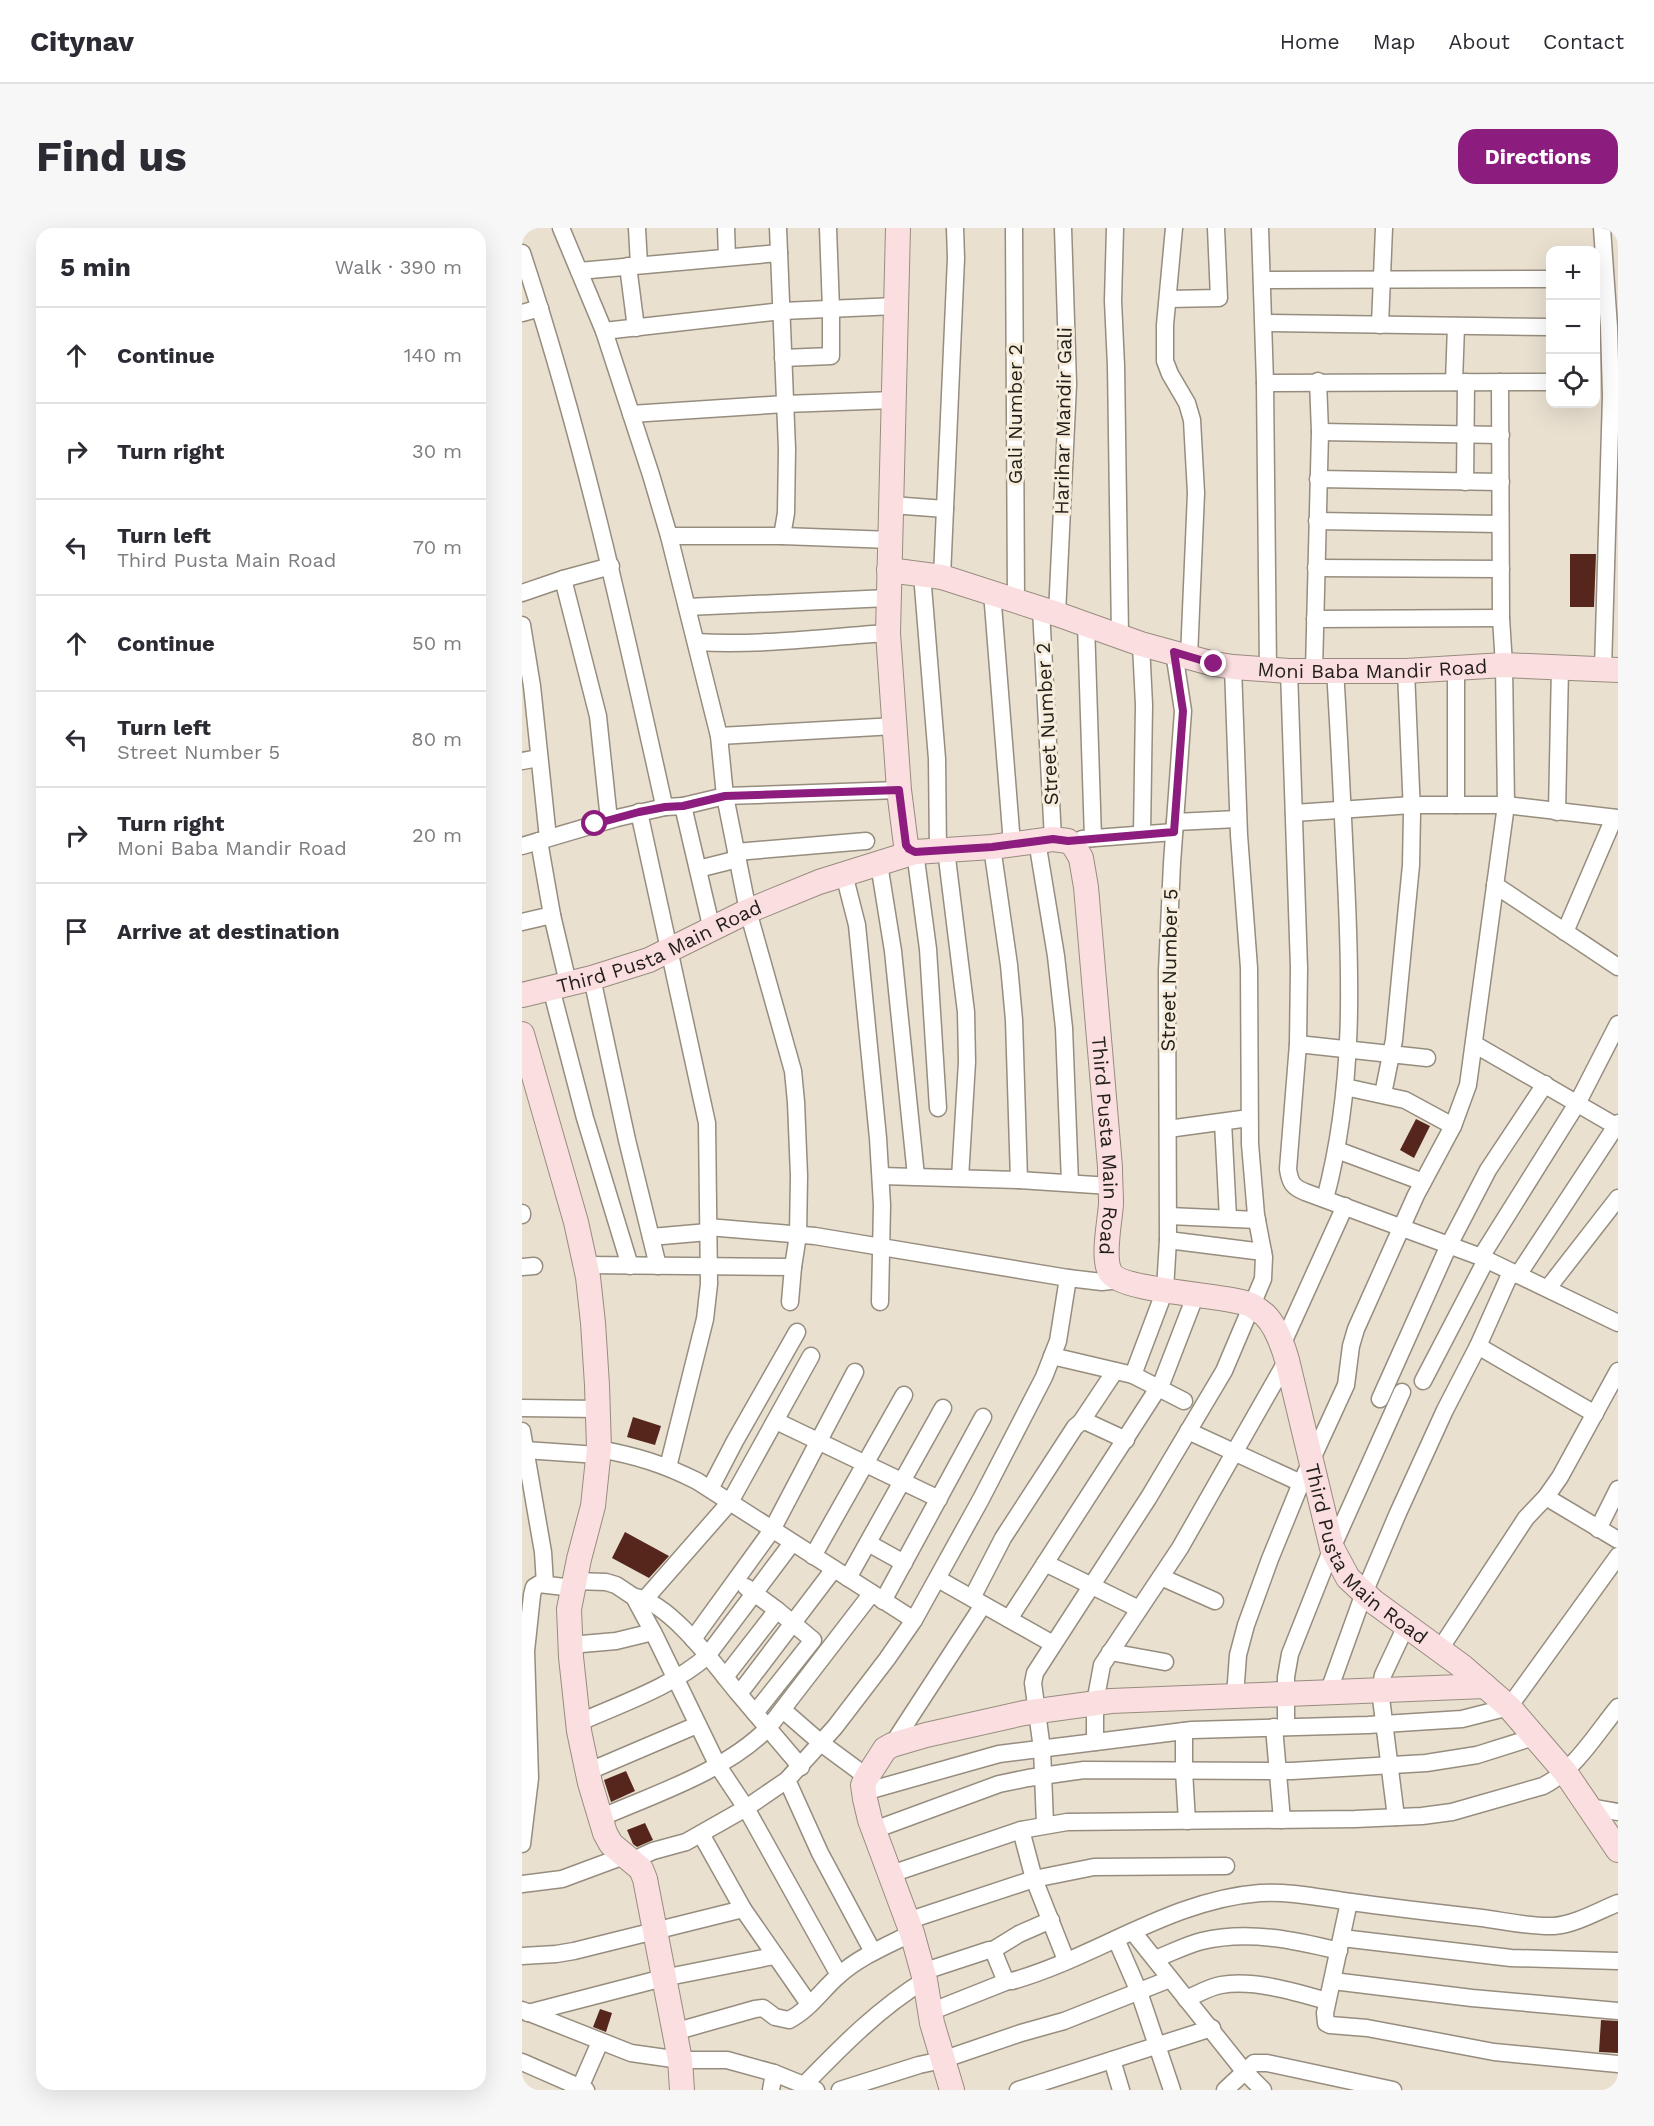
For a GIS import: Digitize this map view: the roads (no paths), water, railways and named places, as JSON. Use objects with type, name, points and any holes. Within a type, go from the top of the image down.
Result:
[{"type":"street","points":[[561,228],[604,332],[669,536],[719,736],[725,796],[748,911],[793,1071],[798,1139],[798,1235],[790,1302]]},
{"type":"street","points":[[636,328],[634,266],[637,228]]},
{"type":"street","points":[[726,228],[727,257]]},
{"type":"street","points":[[778,228],[787,449],[786,513],[783,536]]},
{"type":"street","points":[[783,358],[831,356],[828,228]]},
{"type":"street","points":[[898,228],[888,633],[899,790],[906,845],[909,849],[933,851]]},
{"type":"street","points":[[938,1108],[928,948],[938,759],[932,575],[945,509],[956,258],[955,228]]},
{"type":"street","name":"Gali Number 2","points":[[1014,228],[1016,601]]},
{"type":"street","name":"Harihar Mandir Gali","points":[[1049,612],[1068,384],[1063,228]]},
{"type":"street","points":[[1115,228],[1113,301],[1131,640],[1144,705],[1142,834]]},
{"type":"street","name":"Street Number 5","points":[[1133,1375],[1165,1290],[1169,1216],[1167,971],[1183,711],[1182,654],[1196,493],[1192,420],[1187,403],[1165,361],[1165,325],[1174,228]]},
{"type":"street","points":[[1168,299],[1219,298],[1216,228]]},
{"type":"street","points":[[1260,228],[1278,670],[1294,813],[1299,968],[1298,1044],[1288,1170],[1290,1181],[1294,1187],[1484,1259],[1618,1323]]},
{"type":"street","points":[[1380,325],[1384,228]]},
{"type":"street","points":[[1602,228],[1606,279],[1602,327],[1608,380],[1611,669]]},
{"type":"street","points":[[522,253],[580,445],[611,566],[665,807]]},
{"type":"street","points":[[579,271],[779,253]]},
{"type":"street","points":[[1262,280],[1546,279]]},
{"type":"street","points":[[604,332],[782,311],[896,306]]},
{"type":"street","points":[[522,313],[540,308]]},
{"type":"street","points":[[1264,323],[1546,327]]},
{"type":"street","points":[[1455,326],[1466,434],[1465,482]]},
{"type":"street","points":[[1265,383],[1318,381],[1546,382]]},
{"type":"street","points":[[1318,381],[1320,432],[1315,619],[1325,670],[1343,809],[1350,965],[1349,1051],[1337,1150],[1325,1199]]},
{"type":"street","points":[[1235,1696],[1238,1655],[1246,1625],[1301,1483],[1346,1384],[1351,1346],[1356,1329],[1401,1227],[1453,1126],[1468,1085],[1506,805],[1501,618],[1500,382]]},
{"type":"street","points":[[631,414],[894,400]]},
{"type":"street","points":[[1320,432],[1501,435]]},
{"type":"street","points":[[1318,479],[1501,482]]},
{"type":"street","points":[[892,505],[945,509]]},
{"type":"street","points":[[1317,521],[1500,524]]},
{"type":"street","points":[[669,536],[783,536],[891,540]]},
{"type":"street","points":[[522,592],[611,566]]},
{"type":"street","points":[[1316,568],[1501,569]]},
{"type":"street","name":"Moni Baba Mandir Road","points":[[889,570],[932,575],[992,592],[1131,640],[1233,668],[1406,671],[1504,665],[1611,669]]},
{"type":"street","points":[[562,579],[598,717],[609,820]]},
{"type":"street","points":[[992,592],[1002,845],[1014,1020],[1019,1180]]},
{"type":"street","points":[[687,607],[888,598]]},
{"type":"street","name":"Street Number 2","points":[[1049,612],[1054,945],[1064,1028],[1070,1183]]},
{"type":"street","points":[[1315,619],[1501,618]]},
{"type":"street","points":[[1086,624],[1093,838]]},
{"type":"street","points":[[522,625],[532,686],[544,839],[560,986],[585,1118],[630,1266]]},
{"type":"street","points":[[696,642],[766,643],[888,633]]},
{"type":"street","points":[[1557,812],[1560,667]]},
{"type":"street","points":[[1045,1824],[1042,1749],[1033,1683],[1035,1673],[1149,1497],[1224,1371],[1263,1279],[1263,1252],[1257,1220],[1249,1118],[1249,968],[1238,819],[1233,668]]},
{"type":"street","points":[[1456,668],[1456,805]]},
{"type":"street","points":[[1383,1094],[1391,1053],[1411,865],[1412,805],[1406,671]]},
{"type":"street","points":[[719,736],[895,726]]},
{"type":"street","points":[[522,761],[539,758]]},
{"type":"street","points":[[522,846],[639,812],[683,806],[725,796],[899,790]]},
{"type":"street","points":[[1294,813],[1412,805],[1506,805],[1616,818],[1565,932]]},
{"type":"street","points":[[683,806],[712,930]]},
{"type":"street","points":[[639,812],[707,1123],[709,1268],[705,1319],[668,1467]]},
{"type":"street","points":[[1053,840],[1142,834],[1175,827],[1238,819]]},
{"type":"street","name":"Third Pusta Main Road","points":[[522,995],[592,978],[649,960],[748,911],[844,874],[879,864],[933,851],[1053,840],[1074,846],[1081,858],[1086,887],[1110,1186],[1107,1257],[1110,1273],[1119,1280],[1251,1305],[1267,1317],[1285,1352],[1332,1548],[1348,1578],[1406,1626],[1440,1649],[1509,1707],[1565,1772],[1618,1850]]},
{"type":"street","points":[[698,869],[737,856],[866,841]]},
{"type":"street","points":[[933,851],[966,1012],[967,1062],[960,1178]]},
{"type":"street","points":[[879,864],[893,951],[916,1176]]},
{"type":"street","points":[[844,874],[858,935],[881,1176],[880,1302]]},
{"type":"street","points":[[1495,885],[1618,967]]},
{"type":"street","points":[[522,922],[552,915]]},
{"type":"street","points":[[592,978],[627,1140],[658,1266]]},
{"type":"street","points":[[1423,1381],[1484,1259],[1578,1102],[1618,1024]]},
{"type":"street","points":[[522,1034],[564,1174],[585,1265],[593,1323],[598,1452],[593,1506],[569,1609],[570,1645],[578,1723],[587,1772],[605,1833],[611,1844],[641,1869],[645,1879],[680,2060],[682,2090]]},
{"type":"street","points":[[1298,1044],[1427,1058]]},
{"type":"street","points":[[1328,1693],[1364,1593],[1419,1465],[1515,1273],[1617,1124],[1474,1044]]},
{"type":"street","points":[[1380,1399],[1449,1245],[1488,1170],[1545,1084]]},
{"type":"street","points":[[1345,1087],[1405,1100],[1453,1126]]},
{"type":"street","points":[[1168,1129],[1249,1118]]},
{"type":"street","points":[[1223,1122],[1228,1218]]},
{"type":"street","points":[[1337,1150],[1423,1182]]},
{"type":"street","points":[[881,1176],[1019,1180],[1110,1186]]},
{"type":"street","points":[[1548,1288],[1618,1198]]},
{"type":"street","points":[[1092,1770],[1095,1703],[1102,1665],[1180,1548],[1235,1454],[1285,1352],[1345,1206]]},
{"type":"street","points":[[1169,1216],[1257,1220]]},
{"type":"street","points":[[651,1237],[708,1229],[798,1235],[1068,1278],[1102,1282],[1119,1280]]},
{"type":"street","points":[[1168,1240],[1263,1252]]},
{"type":"street","points":[[585,1265],[709,1268],[793,1267]]},
{"type":"street","points":[[522,1884],[562,1879],[686,1842],[746,1808],[787,1780],[801,1767],[887,1659],[915,1620],[938,1579],[1039,1387],[1058,1341],[1068,1278]]},
{"type":"street","points":[[1009,1619],[1158,1388],[1196,1294]]},
{"type":"street","points":[[710,1489],[797,1332]]},
{"type":"street","points":[[1478,1346],[1595,1414]]},
{"type":"street","points":[[639,1598],[730,1502],[812,1356]]},
{"type":"street","points":[[1052,1356],[1133,1375],[1184,1401]]},
{"type":"street","points":[[892,1745],[978,1602],[1003,1538],[1027,1498],[1075,1427],[1082,1422],[1115,1371]]},
{"type":"street","points":[[1440,1649],[1526,1518],[1546,1497],[1560,1477],[1618,1371]]},
{"type":"street","points":[[693,1640],[772,1530],[855,1372]]},
{"type":"street","points":[[1282,1820],[1278,1771],[1280,1727],[1290,1654],[1332,1548],[1402,1392]]},
{"type":"street","points":[[813,1556],[904,1395]]},
{"type":"street","points":[[522,1408],[598,1409]]},
{"type":"street","points":[[739,1694],[793,1623],[868,1543],[944,1408]]},
{"type":"street","points":[[600,1818],[718,1766],[746,1748],[768,1728],[904,1563],[984,1417]]},
{"type":"street","points":[[776,1420],[939,1499]]},
{"type":"street","points":[[1082,1422],[1087,1422],[1126,1440]]},
{"type":"street","points":[[522,1431],[543,1552],[545,1584]]},
{"type":"street","points":[[1188,1431],[1301,1483]]},
{"type":"street","points":[[525,1450],[598,1452],[635,1456],[668,1467],[710,1489],[915,1620]]},
{"type":"street","points":[[1598,1529],[1618,1489]]},
{"type":"street","points":[[1546,1497],[1618,1540]]},
{"type":"street","points":[[578,1723],[675,1679],[707,1656],[792,1543]]},
{"type":"street","points":[[868,1543],[904,1563]]},
{"type":"street","points":[[865,1784],[999,1754],[1184,1731],[1462,1719],[1509,1707],[1618,1556]]},
{"type":"street","points":[[1045,1563],[1139,1609]]},
{"type":"street","points":[[1161,1577],[1215,1601]]},
{"type":"street","points":[[938,1579],[1053,1644]]},
{"type":"street","points":[[735,1580],[777,1610],[813,1640],[755,1713]]},
{"type":"street","points":[[522,1844],[530,1778],[526,1651],[532,1595],[534,1587],[539,1584],[606,1582],[616,1585],[670,1616],[801,1767]]},
{"type":"street","points":[[639,1598],[675,1679],[718,1766],[746,1808],[839,1975]]},
{"type":"street","points":[[725,1677],[777,1610]]},
{"type":"street","points":[[1396,1817],[1380,1690],[1383,1675],[1406,1626]]},
{"type":"street","points":[[570,1645],[616,1641],[653,1632]]},
{"type":"street","points":[[1110,1652],[1165,1662]]},
{"type":"street","points":[[952,2090],[942,2060],[924,1976],[910,1927],[868,1813],[865,1784],[885,1749],[892,1745],[957,1728],[1111,1701],[1485,1686]]},
{"type":"street","points":[[891,1874],[1045,1824],[1092,1821],[1396,1817],[1452,1812],[1543,1786],[1565,1772],[1618,1707]]},
{"type":"street","points":[[783,1710],[865,1784]]},
{"type":"street","points":[[587,1772],[697,1725]]},
{"type":"street","points":[[1184,1731],[1188,1821]]},
{"type":"street","points":[[874,1830],[999,1784],[1043,1776],[1092,1770],[1278,1771],[1389,1766],[1449,1761],[1477,1755],[1534,1737]]},
{"type":"street","points":[[787,1780],[820,1853],[873,1952]]},
{"type":"street","points":[[1588,1807],[1618,1812]]},
{"type":"street","points":[[1021,1830],[1034,1879],[1066,1960]]},
{"type":"street","points":[[701,1834],[742,1909],[809,2004]]},
{"type":"street","points":[[674,2032],[763,2008],[775,2017],[789,2020],[797,2016],[839,1975],[910,1927],[1034,1879],[1094,1867],[1226,1866]]},
{"type":"street","points":[[930,2012],[1008,1981],[1019,1979],[1178,1912],[1236,1896],[1272,1893],[1331,1898],[1519,1924],[1553,1926],[1576,1920],[1618,1903]]},
{"type":"street","points":[[1349,1902],[1327,2001],[1325,2020],[1330,2025],[1367,2028],[1494,2052],[1618,2064]]},
{"type":"street","points":[[522,1956],[565,1952],[742,1909]]},
{"type":"street","points":[[525,2012],[631,2054],[680,2060],[727,2060],[774,2073],[810,2088],[875,2017],[924,1976],[985,1951],[993,1950],[1019,1934],[1051,1920]]},
{"type":"street","points":[[1133,1932],[1212,2028],[1244,2071],[1263,2090]]},
{"type":"street","points":[[1155,1959],[1203,1941],[1252,1936],[1511,1958],[1618,1961]]},
{"type":"street","points":[[1116,1939],[1139,1992],[1172,2090]]},
{"type":"street","points":[[993,1950],[1004,1977],[1008,1981]]},
{"type":"street","points":[[525,2012],[663,1978],[774,1956]]},
{"type":"street","points":[[844,2090],[919,2065],[942,2060],[1013,2035],[1064,2021],[1170,1979]]},
{"type":"street","points":[[1333,1981],[1472,1998],[1618,2012]]},
{"type":"street","points":[[1186,1999],[1221,1985],[1240,1983],[1301,1993],[1327,2001]]},
{"type":"street","points":[[1018,2090],[1212,2028]]},
{"type":"street","points":[[522,2062],[582,2089],[600,2042]]},
{"type":"street","points":[[1112,2060],[1121,2090]]},
{"type":"street","points":[[1225,2090],[1254,2063],[1267,2062],[1338,2085],[1393,2090]]},
{"type":"street","points":[[771,2090],[774,2073]]}]
